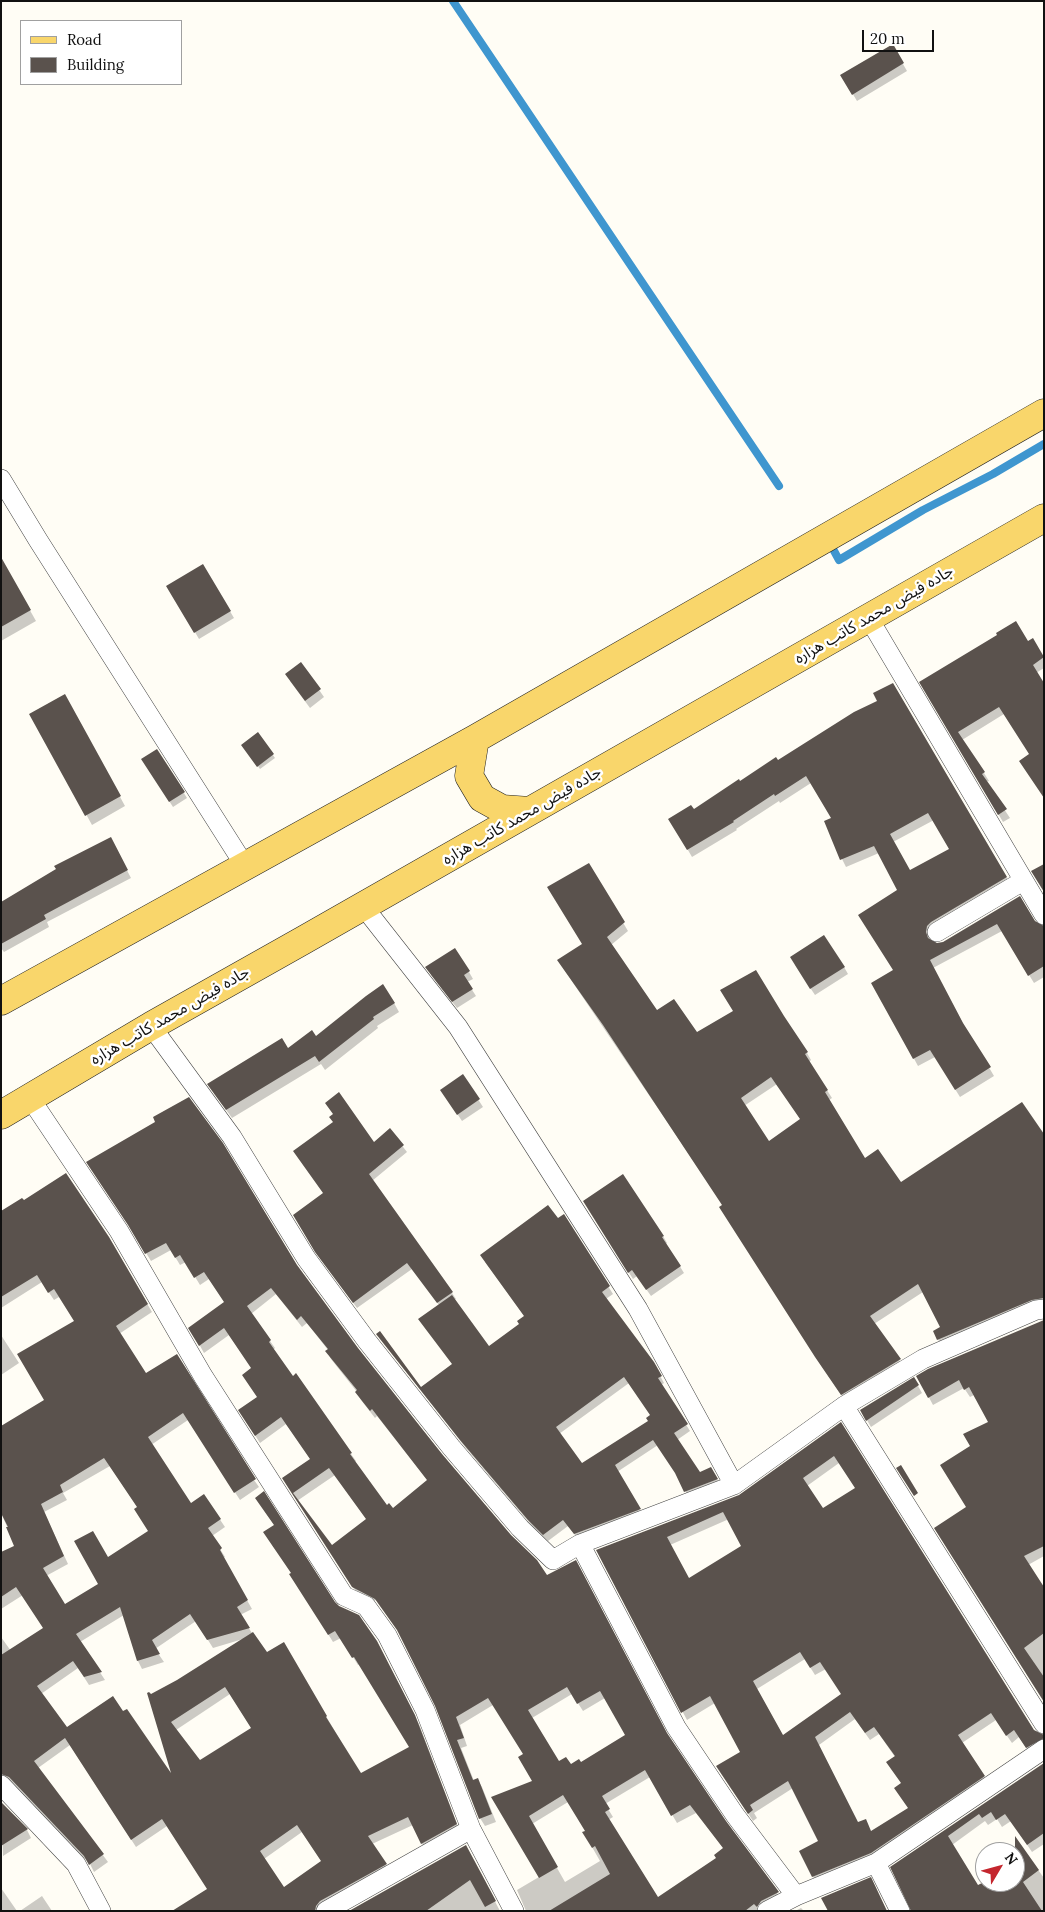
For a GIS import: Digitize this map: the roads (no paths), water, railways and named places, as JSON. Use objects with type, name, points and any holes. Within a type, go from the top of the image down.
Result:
[{"type":"main road","points":[[1,1001],[475,739],[1044,413]]},
{"type":"main road","name":"جاده فیض محمد کاتب هزاره","points":[[1,1115],[151,1026],[1044,518]]},
{"type":"main road","points":[[475,739],[469,776],[482,798],[502,809],[530,811]]},
{"type":"street","points":[[1,479],[245,866]]},
{"type":"street","points":[[868,617],[1044,915]]},
{"type":"street","points":[[937,932],[1023,881]]},
{"type":"street","points":[[363,906],[458,1026],[638,1309],[734,1485]]},
{"type":"street","points":[[151,1026],[232,1137],[306,1258],[367,1341],[520,1528],[553,1560],[580,1544],[734,1485],[844,1406],[923,1359],[1036,1310],[1044,1309]]},
{"type":"street","points":[[30,1098],[119,1231],[203,1376],[344,1596],[366,1606],[387,1635],[425,1710],[471,1829],[514,1911]]},
{"type":"street","points":[[844,1406],[1044,1724]]},
{"type":"street","points":[[580,1544],[676,1726],[735,1815],[796,1896]]},
{"type":"street","points":[[767,1911],[796,1896],[876,1863],[1044,1749]]},
{"type":"street","points":[[1,1785],[76,1864],[101,1911]]},
{"type":"street","points":[[326,1911],[471,1829]]},
{"type":"street","points":[[876,1863],[900,1911]]},
{"type":"waterway","points":[[453,1],[779,486]]},
{"type":"waterway","points":[[833,549],[839,560],[923,510],[993,474],[1044,444]]}]
